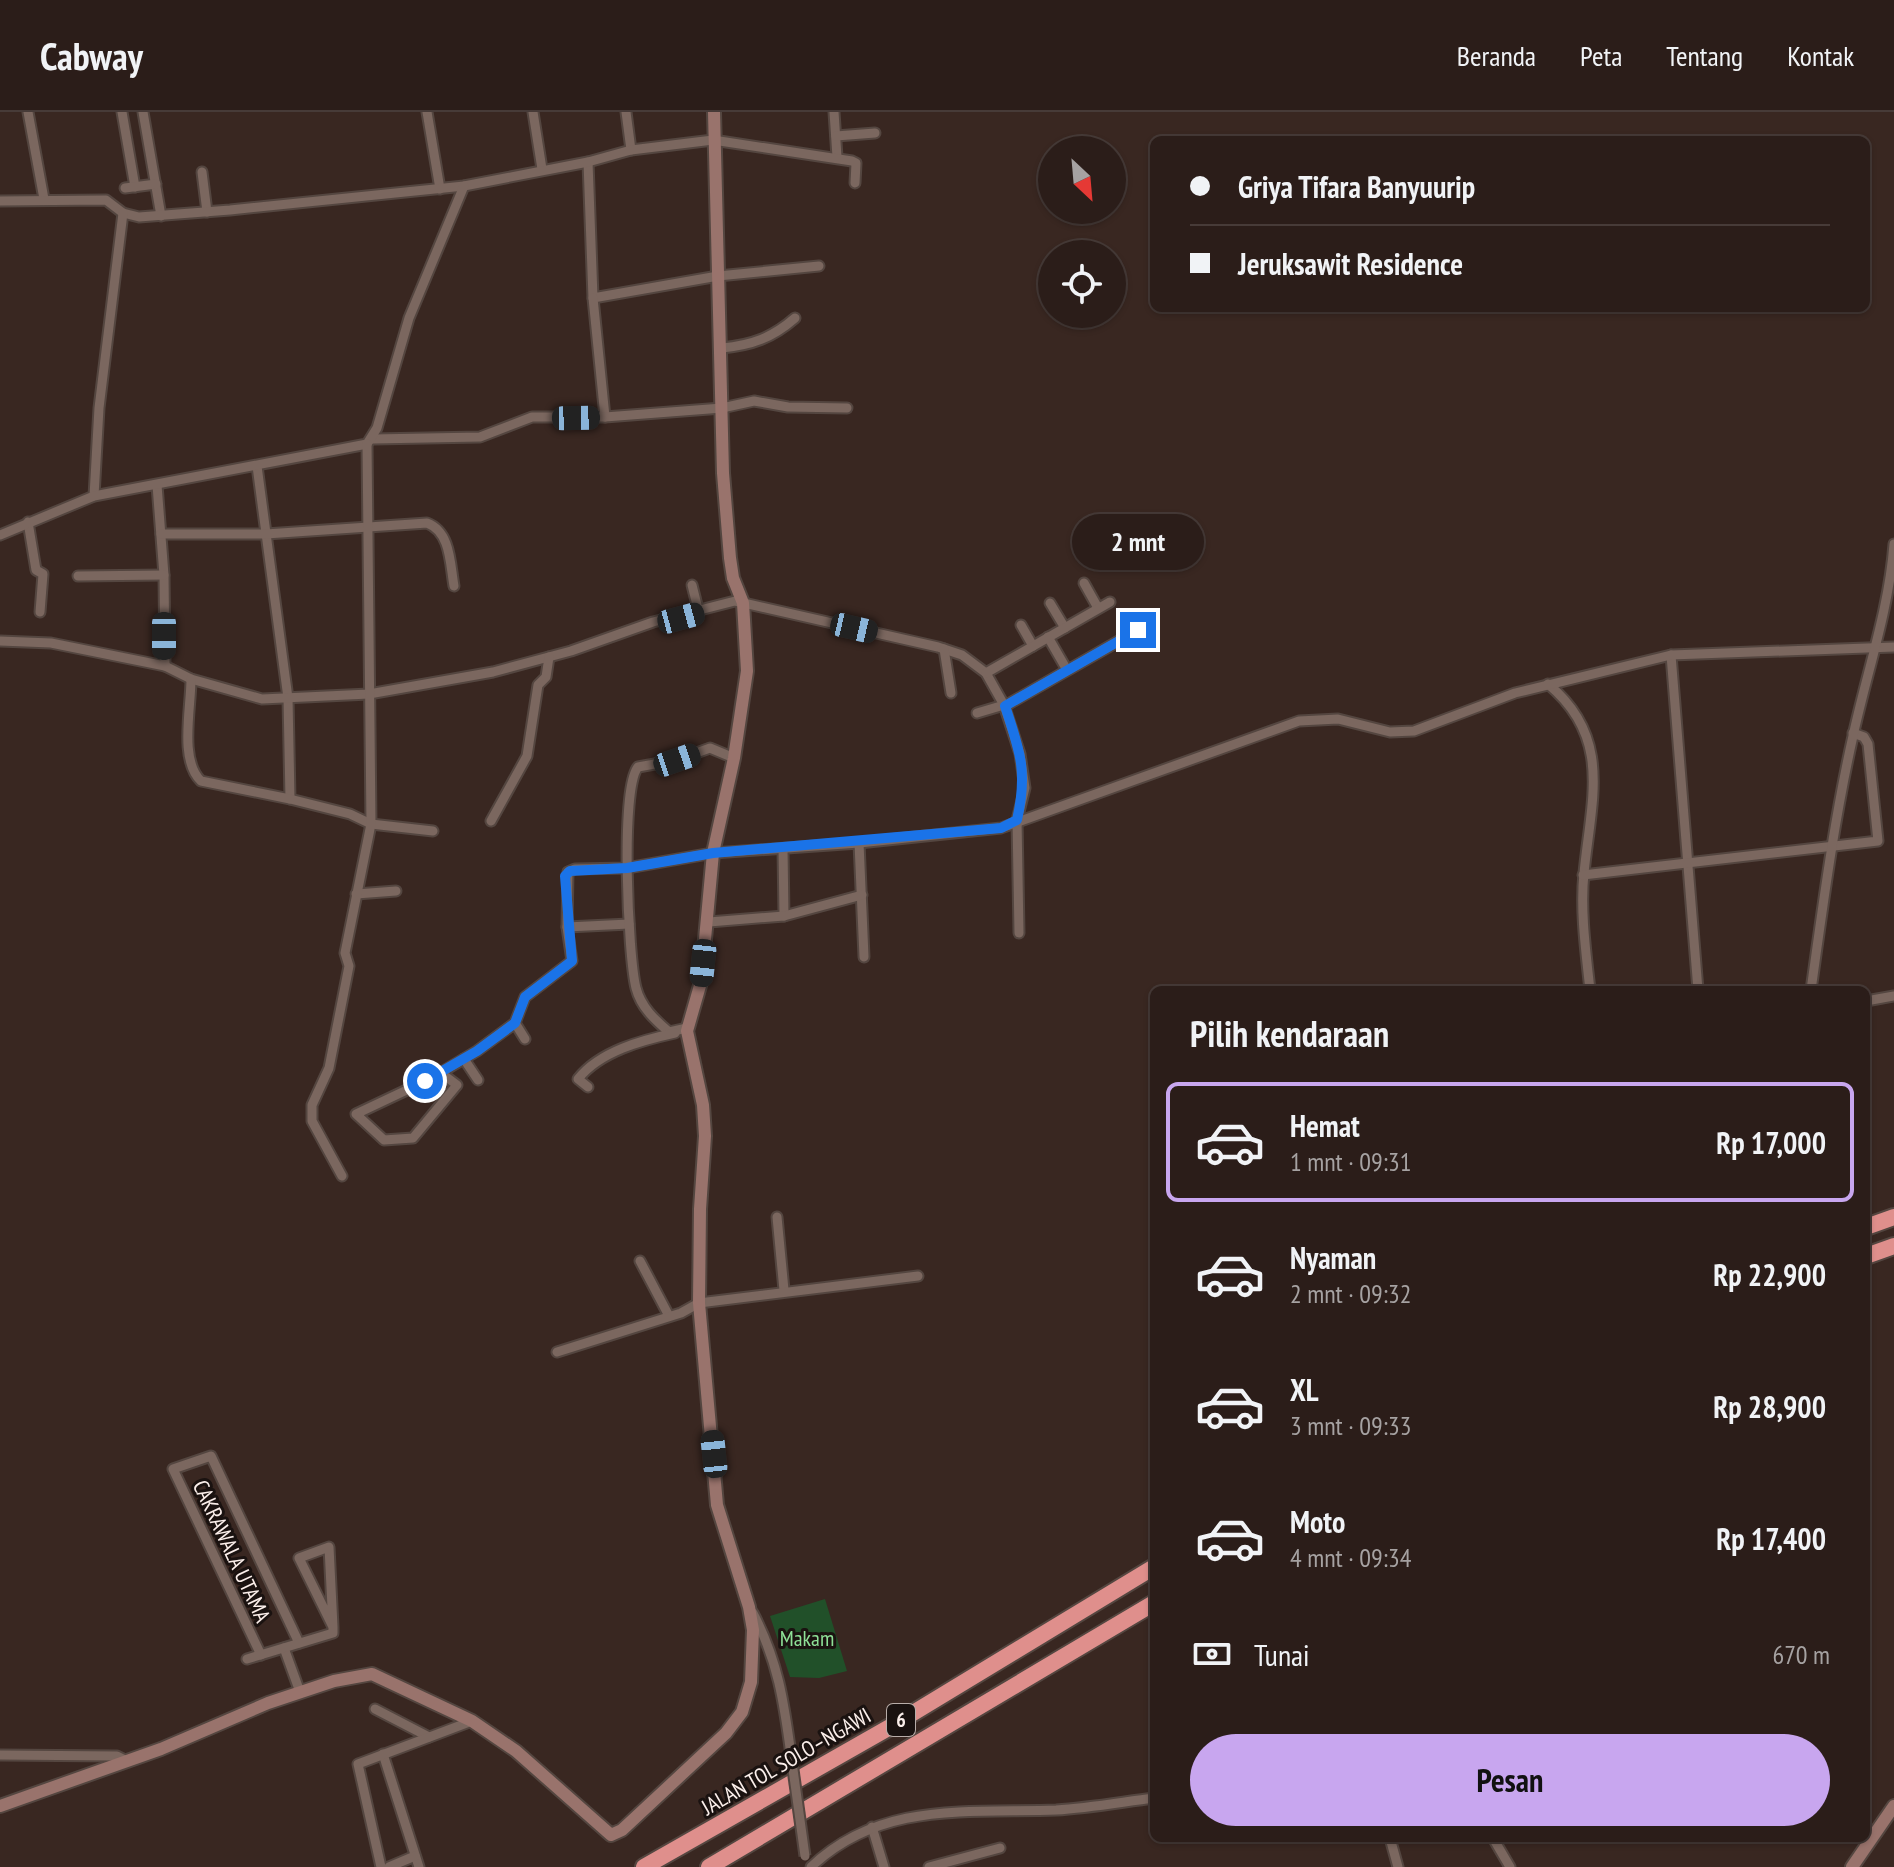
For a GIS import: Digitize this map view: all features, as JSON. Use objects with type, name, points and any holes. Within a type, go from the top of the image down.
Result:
[{"type":"highway","points":[[1870,1226],[1894,1217]]},
{"type":"highway","points":[[1870,1255],[1894,1246]]},
{"type":"highway","name":"JALAN TOL SOLO–NGAWI","points":[[644,1867],[890,1727],[1150,1569]]},
{"type":"highway","name":"6","points":[[709,1867],[1150,1605]]},
{"type":"street","points":[[28,112],[44,199]]},
{"type":"street","points":[[122,112],[130,187],[156,184]]},
{"type":"street","points":[[143,112],[161,216]]},
{"type":"street","points":[[427,112],[440,189]]},
{"type":"street","points":[[533,112],[542,169]]},
{"type":"street","points":[[626,112],[631,150]]},
{"type":"street","points":[[0,1806],[127,1761],[300,1692],[354,1675],[372,1674],[472,1721],[516,1751],[605,1833],[617,1833],[726,1733],[742,1712],[750,1692],[753,1630],[749,1607],[717,1505],[699,1303],[705,1136],[703,1105],[687,1029],[701,982],[709,922],[713,853],[734,758],[747,671],[743,603],[730,558],[722,408],[714,112]]},
{"type":"street","points":[[834,112],[837,157]]},
{"type":"street","points":[[836,136],[875,133]]},
{"type":"street","points":[[0,201],[106,200],[123,213],[139,217],[161,216],[464,186],[588,162],[631,150],[713,140],[837,157],[856,163],[855,183]]},
{"type":"street","points":[[588,162],[593,298],[605,417]]},
{"type":"street","points":[[202,172],[207,212]]},
{"type":"street","points":[[342,1176],[316,1129],[312,1113],[329,1068],[349,966],[345,953],[371,824],[367,528],[370,442],[409,318],[464,186]]},
{"type":"street","points":[[94,496],[99,408],[123,213]]},
{"type":"street","points":[[593,298],[718,276],[819,266]]},
{"type":"street","points":[[722,348],[752,345],[777,333],[795,318]]},
{"type":"street","points":[[0,535],[94,496],[370,442],[480,437],[532,417],[605,417],[722,408],[754,401],[788,407],[847,408]]},
{"type":"street","points":[[257,466],[288,698],[290,799]]},
{"type":"street","points":[[157,485],[164,575],[165,666]]},
{"type":"street","points":[[28,522],[36,570],[43,574],[40,612]]},
{"type":"street","points":[[161,534],[266,534],[427,523],[435,526],[445,540],[454,586]]},
{"type":"street","points":[[1812,986],[1830,846],[1853,733],[1876,650],[1894,544]]},
{"type":"street","points":[[78,576],[164,575]]},
{"type":"street","points":[[1084,583],[1098,608]]},
{"type":"street","points":[[692,585],[699,613]]},
{"type":"street","points":[[0,641],[51,643],[165,666],[191,679],[262,699],[369,694],[493,672],[653,622],[699,613],[735,601],[944,649],[962,655],[986,673],[1004,705],[1023,771],[1025,788],[1017,820],[1019,933]]},
{"type":"street","points":[[986,673],[1110,602]]},
{"type":"street","points":[[1050,603],[1065,628]]},
{"type":"street","points":[[1021,625],[1033,646]]},
{"type":"street","points":[[977,713],[1004,705],[1138,630]]},
{"type":"street","points":[[1048,637],[1067,670]]},
{"type":"street","points":[[441,1073],[457,1085],[413,1138],[384,1140],[356,1114],[441,1073],[515,1023],[525,997],[572,961],[567,927],[568,872],[575,869],[627,868],[713,853],[982,832],[1033,818],[1299,721],[1330,718],[1390,732],[1414,731],[1491,701],[1548,684],[1671,655],[1894,647]]},
{"type":"street","points":[[944,649],[951,693]]},
{"type":"street","points":[[1671,655],[1698,986]]},
{"type":"street","points":[[491,821],[527,756],[538,685],[546,677],[549,657]]},
{"type":"street","points":[[191,679],[191,772],[213,786],[290,799],[350,814],[371,824],[433,831]]},
{"type":"street","points":[[1548,684],[1574,709],[1584,729],[1593,763],[1593,817],[1583,875],[1590,986]]},
{"type":"street","points":[[1583,875],[1878,841],[1868,744],[1864,737],[1853,733]]},
{"type":"street","points":[[687,1029],[669,1032],[641,1003],[635,986],[627,868],[630,781],[635,769],[710,748],[734,758]]},
{"type":"street","points":[[859,843],[864,957]]},
{"type":"street","points":[[783,849],[784,916]]},
{"type":"street","points":[[356,894],[396,891]]},
{"type":"street","points":[[709,922],[784,916],[862,895]]},
{"type":"street","points":[[567,927],[629,924]]},
{"type":"street","points":[[1870,1000],[1894,996]]},
{"type":"street","points":[[515,1023],[525,1039]]},
{"type":"street","points":[[588,1087],[578,1079],[581,1075],[635,1042],[687,1029]]},
{"type":"street","points":[[464,1059],[478,1080]]},
{"type":"street","points":[[777,1217],[784,1290]]},
{"type":"street","points":[[640,1261],[669,1316]]},
{"type":"street","points":[[557,1352],[669,1316],[699,1303],[784,1290],[918,1276]]},
{"type":"street","name":"CAKRAWALA UTAMA","points":[[261,1655],[173,1469],[211,1456],[299,1643]]},
{"type":"street","points":[[329,1547],[330,1560],[333,1627],[299,1558],[329,1547]]},
{"type":"street","points":[[749,1607],[771,1648],[791,1755],[805,1867]]},
{"type":"street","name":"CAKRAWALA UTAMA","points":[[247,1659],[333,1633],[333,1627]]},
{"type":"street","name":"CAKRAWALA UTAMA","points":[[284,1648],[300,1692]]},
{"type":"street","points":[[375,1709],[429,1737]]},
{"type":"street","points":[[381,1867],[358,1764],[472,1721]]},
{"type":"street","points":[[383,1754],[419,1867]]},
{"type":"street","points":[[0,1755],[117,1756],[127,1761]]},
{"type":"street","points":[[811,1867],[845,1839],[872,1827],[917,1815],[1059,1810],[1150,1799]]},
{"type":"street","points":[[1870,1841],[1894,1806]]},
{"type":"street","points":[[872,1827],[884,1867]]},
{"type":"street","points":[[1391,1842],[1398,1867]]},
{"type":"street","points":[[1495,1842],[1510,1867]]},
{"type":"street","points":[[1852,1867],[1869,1842]]},
{"type":"street","points":[[929,1867],[1000,1848]]},
{"type":"street","points":[[389,1867],[415,1856]]},
{"type":"green space","name":"Makam","points":[[825,1599],[847,1671],[819,1678],[790,1677],[770,1616]]},
{"type":"route","points":[[425,1081],[477,1051],[515,1023],[518,1008],[525,997],[572,961],[566,918],[565,876],[568,872],[575,869],[627,868],[713,853],[859,843],[1001,828],[1017,820],[1025,788],[1020,754],[1005,706],[1138,630]]}]
